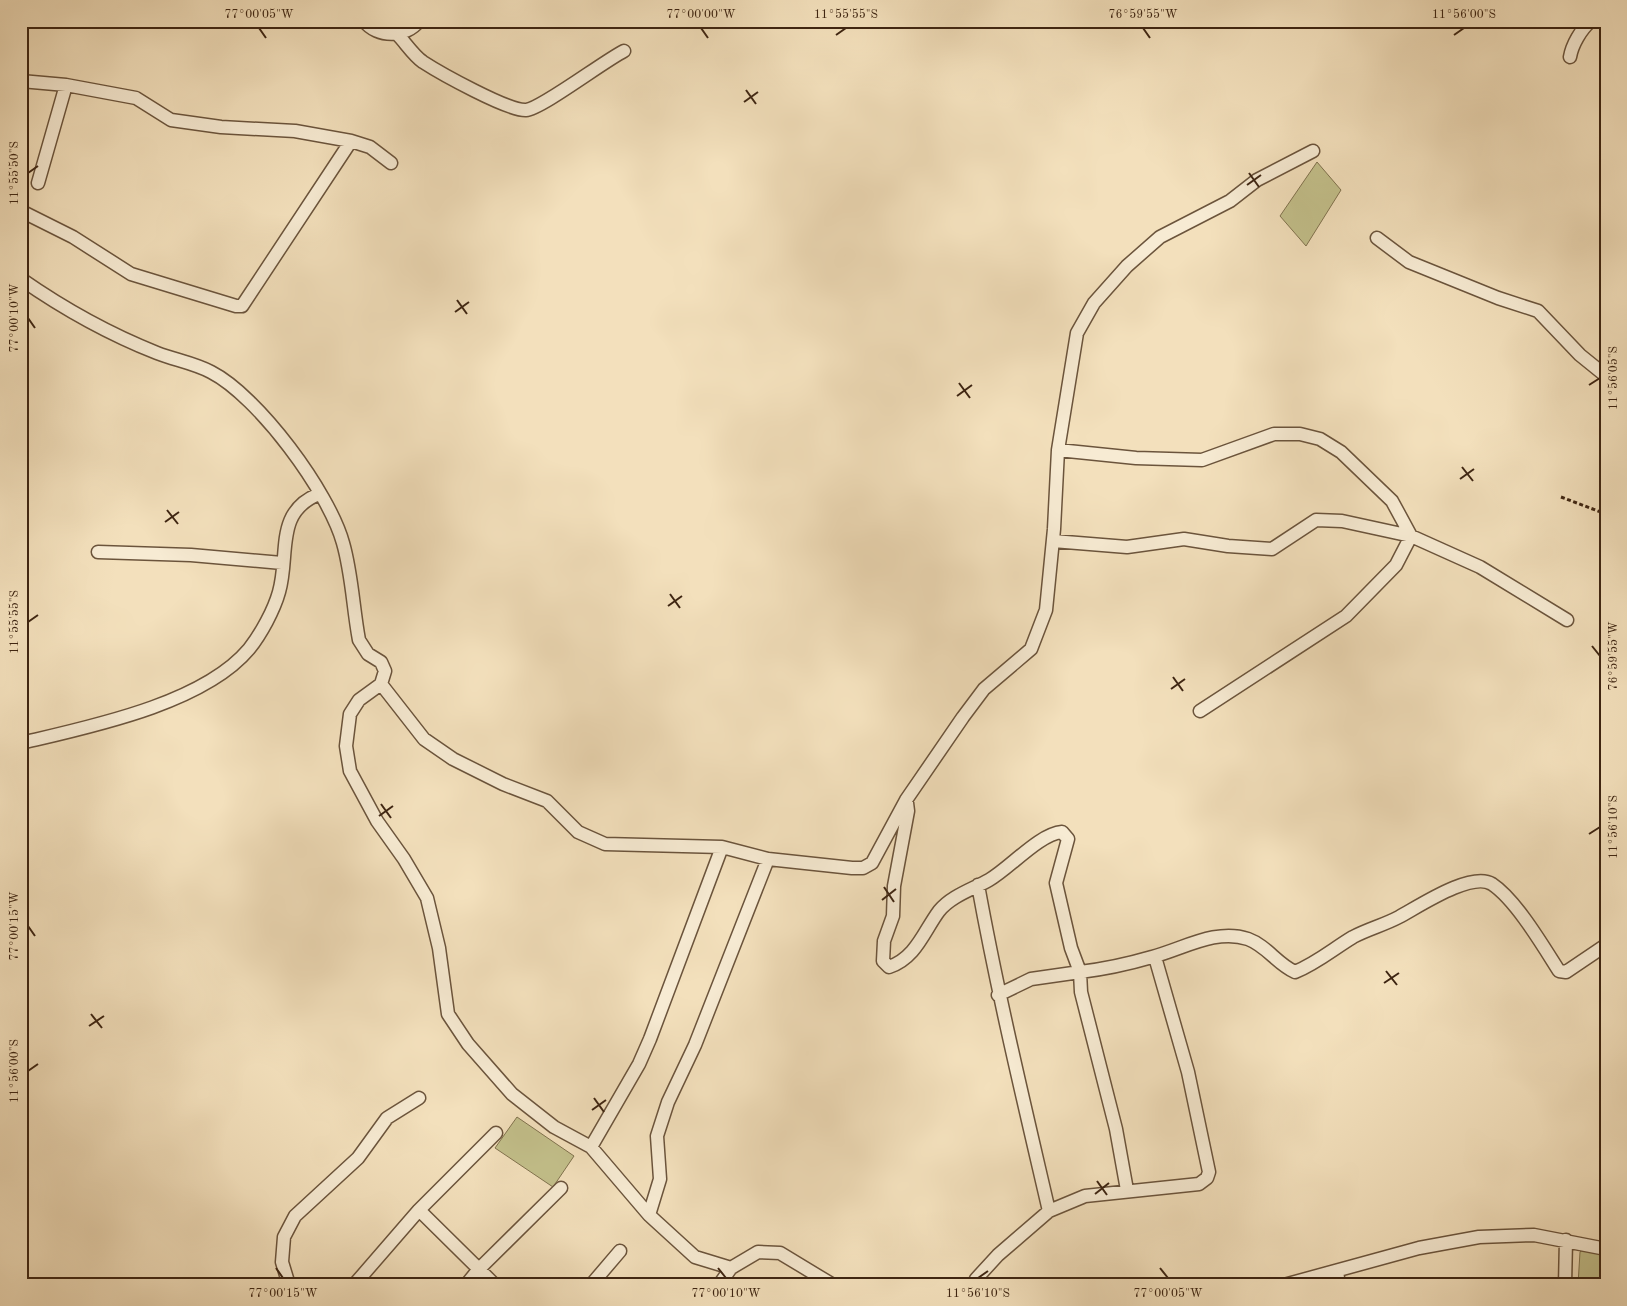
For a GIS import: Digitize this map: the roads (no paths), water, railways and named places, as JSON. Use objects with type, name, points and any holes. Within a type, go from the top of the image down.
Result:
[{"type":"street","points":[[364,21],[374,30],[397,34],[414,28],[420,21]]},
{"type":"street","points":[[1570,57],[1571,51],[1585,26],[1591,21]]},
{"type":"street","points":[[397,34],[422,61],[504,105],[526,110],[545,103],[564,88],[624,51]]},
{"type":"street","points":[[21,81],[66,84],[136,98],[171,120],[221,127],[295,131],[351,141],[370,148],[391,163]]},
{"type":"street","points":[[38,183],[66,84]]},
{"type":"street","points":[[21,211],[73,237],[131,274],[236,306],[242,306],[351,141]]},
{"type":"street","points":[[381,684],[424,739],[453,759],[503,784],[547,802],[578,832],[605,844],[722,847],[768,859],[863,868],[872,863],[906,800],[984,689],[1031,649],[1046,610],[1053,541],[1058,450],[1077,333],[1094,303],[1127,266],[1160,237],[1230,201],[1257,180],[1313,151]]},
{"type":"street","points":[[1377,238],[1409,262],[1498,298],[1538,311],[1580,355],[1606,376]]},
{"type":"street","points":[[21,279],[75,314],[125,339],[159,354],[204,368],[230,383],[262,413],[319,494],[343,543],[359,640],[368,654],[384,666],[385,675],[381,684],[372,693],[359,700],[350,714],[346,746],[350,771],[377,821],[404,859],[427,898],[439,948],[448,1014],[468,1044],[512,1094],[554,1127],[591,1146],[648,1215],[696,1257],[731,1268]]},
{"type":"street","points":[[1058,450],[1136,458],[1202,460],[1274,434],[1300,434],[1320,439],[1341,452],[1392,500],[1411,536]]},
{"type":"street","points":[[21,743],[94,726],[153,708],[221,674],[249,649],[262,628],[279,592],[288,524],[299,505],[319,494]]},
{"type":"street","points":[[1053,541],[1126,547],[1184,539],[1228,546],[1272,549],[1316,520],[1342,521],[1411,536],[1480,567],[1568,620]]},
{"type":"street","points":[[1200,711],[1346,616],[1396,565],[1411,536]]},
{"type":"street","points":[[98,552],[192,555],[282,563]]},
{"type":"street","points":[[906,800],[908,811],[894,886],[893,916],[884,941],[883,961],[889,967],[898,964],[911,953],[927,932],[940,910],[960,894],[990,879],[1036,844],[1056,832],[1062,832],[1068,839],[1056,882],[1072,948],[1080,972],[1081,992],[1116,1129],[1127,1190]]},
{"type":"street","points":[[591,1146],[639,1064],[650,1039],[722,847]]},
{"type":"street","points":[[648,1215],[660,1179],[657,1136],[668,1102],[695,1045],[768,859]]},
{"type":"street","points":[[998,995],[1031,979],[1125,965],[1207,939],[1234,935],[1251,940],[1267,950],[1284,967],[1295,972],[1313,964],[1353,937],[1397,918],[1437,894],[1480,880],[1492,884],[1520,912],[1559,971],[1566,972],[1606,945]]},
{"type":"street","points":[[978,885],[998,995],[1014,1054],[1049,1211]]},
{"type":"street","points":[[974,1285],[976,1279],[998,1255],[1049,1211],[1085,1196],[1127,1190],[1199,1184],[1207,1178],[1209,1172],[1188,1072],[1155,956]]},
{"type":"street","points":[[289,1285],[282,1262],[284,1237],[295,1216],[358,1158],[387,1118],[419,1098]]},
{"type":"street","points":[[354,1285],[419,1210],[496,1133]]},
{"type":"street","points":[[466,1285],[479,1269],[561,1188]]},
{"type":"street","points":[[419,1210],[496,1285]]},
{"type":"street","points":[[1284,1285],[1419,1248],[1479,1237],[1534,1234],[1606,1249]]},
{"type":"street","points":[[1566,1240],[1566,1285]]},
{"type":"street","points":[[591,1285],[620,1251]]},
{"type":"street","points":[[719,1285],[731,1268],[758,1252],[780,1253],[833,1285]]},
{"type":"street","points":[[1337,1271],[1339,1285]]}]
